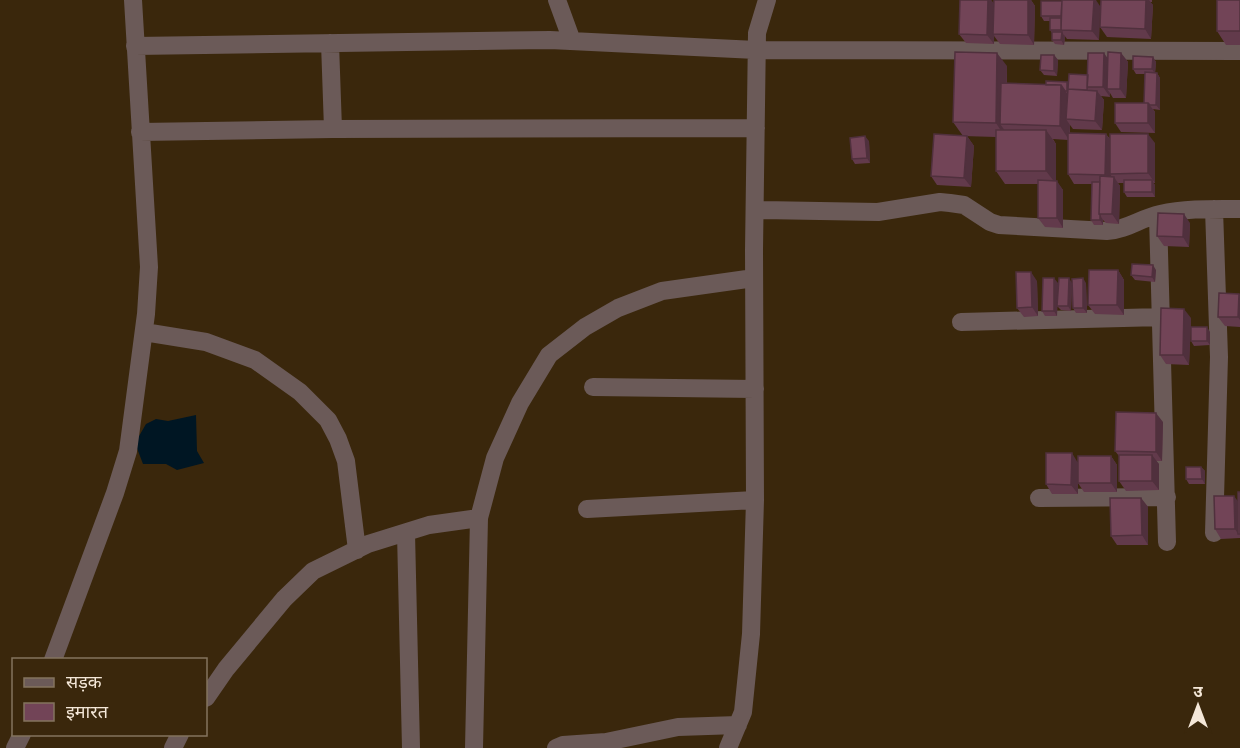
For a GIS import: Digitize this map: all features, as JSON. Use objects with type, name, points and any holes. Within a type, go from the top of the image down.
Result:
[{"type":"street","points":[[54,658],[115,493],[128,451],[144,332],[149,267],[133,0]]},
{"type":"street","points":[[557,0],[573,41]]},
{"type":"street","points":[[728,748],[738,725],[746,694],[751,634],[755,500],[756,50],[757,33],[767,0]]},
{"type":"street","points":[[135,46],[573,41],[756,50],[1240,51]]},
{"type":"street","points":[[330,44],[333,129]]},
{"type":"street","points":[[140,132],[756,128]]},
{"type":"street","points":[[755,210],[878,212],[931,203],[950,203],[964,205],[990,222],[999,225],[1107,231],[1120,230],[1158,214],[1240,209]]},
{"type":"street","points":[[1214,209],[1219,357],[1214,533]]},
{"type":"street","points":[[1158,214],[1167,542]]},
{"type":"street","points":[[474,748],[479,518],[495,458],[520,403],[549,355],[585,327],[618,308],[662,291],[754,278]]},
{"type":"street","points":[[961,322],[1162,317]]},
{"type":"street","points":[[144,332],[206,342],[255,360],[300,392],[328,420],[346,461],[357,550]]},
{"type":"street","points":[[593,387],[755,389]]},
{"type":"street","points":[[1040,498],[1167,497]]},
{"type":"street","points":[[587,509],[755,500]]},
{"type":"street","points":[[207,697],[226,669],[284,599],[313,572],[368,544],[429,525],[479,518]]},
{"type":"street","points":[[406,533],[411,748]]},
{"type":"street","points":[[556,748],[563,745],[633,738],[678,727],[738,725]]},
{"type":"water","points":[[196,415],[197,451],[204,463],[177,470],[166,464],[143,464],[135,443],[146,424],[156,419],[168,421]]},
{"type":"building","points":[[960,0],[988,0],[987,35],[959,34]]},
{"type":"building","points":[[994,0],[1028,0],[1028,35],[993,34]]},
{"type":"building","points":[[1062,0],[1094,0],[1092,31],[1061,30]]},
{"type":"building","points":[[1101,0],[1146,0],[1145,29],[1100,27]]},
{"type":"building","points":[[1217,0],[1240,0],[1240,31],[1217,31]]},
{"type":"building","points":[[1041,1],[1062,1],[1061,16],[1041,16]]},
{"type":"building","points":[[1050,18],[1061,18],[1061,30],[1050,30]]},
{"type":"building","points":[[1052,32],[1062,32],[1061,40],[1052,40]]},
{"type":"building","points":[[955,52],[997,53],[996,123],[953,122]]},
{"type":"building","points":[[1108,52],[1121,53],[1120,89],[1107,89]]},
{"type":"building","points":[[1088,53],[1104,53],[1103,87],[1087,87]]},
{"type":"building","points":[[1041,55],[1054,55],[1054,71],[1040,70]]},
{"type":"building","points":[[1133,56],[1153,57],[1152,69],[1133,69]]},
{"type":"building","points":[[1145,72],[1157,73],[1156,105],[1144,103]]},
{"type":"building","points":[[1069,74],[1088,75],[1087,90],[1068,89]]},
{"type":"building","points":[[1046,81],[1067,82],[1067,91],[1061,85],[1046,85]]},
{"type":"building","points":[[1001,83],[1061,85],[1060,126],[1000,124]]},
{"type":"building","points":[[1068,89],[1097,91],[1095,121],[1066,119]]},
{"type":"building","points":[[1115,103],[1148,103],[1148,123],[1115,123]]},
{"type":"building","points":[[996,130],[1046,130],[1046,171],[996,171]]},
{"type":"building","points":[[1068,133],[1106,134],[1105,175],[1068,174]]},
{"type":"building","points":[[934,134],[967,136],[964,178],[931,176]]},
{"type":"building","points":[[1110,134],[1148,134],[1148,173],[1110,174]]},
{"type":"building","points":[[865,136],[867,158],[852,159],[850,138]]},
{"type":"building","points":[[1100,176],[1114,177],[1112,214],[1099,214]]},
{"type":"building","points":[[1038,180],[1057,181],[1057,218],[1038,218]]},
{"type":"building","points":[[1124,180],[1152,180],[1152,192],[1124,192]]},
{"type":"building","points":[[1092,182],[1100,182],[1100,220],[1091,220]]},
{"type":"building","points":[[1158,213],[1184,214],[1183,237],[1157,236]]},
{"type":"building","points":[[1132,264],[1153,265],[1152,277],[1131,275]]},
{"type":"building","points":[[1089,270],[1118,270],[1117,305],[1088,305]]},
{"type":"building","points":[[1016,272],[1031,272],[1032,307],[1017,308]]},
{"type":"building","points":[[1043,278],[1054,278],[1054,311],[1042,311]]},
{"type":"building","points":[[1059,278],[1069,278],[1068,306],[1057,306]]},
{"type":"building","points":[[1083,278],[1083,308],[1073,308],[1072,279]]},
{"type":"building","points":[[1219,293],[1239,294],[1238,317],[1218,317]]},
{"type":"building","points":[[1161,308],[1184,309],[1183,355],[1160,355]]},
{"type":"building","points":[[1191,327],[1207,327],[1207,341],[1191,341]]},
{"type":"building","points":[[1116,412],[1156,413],[1156,452],[1115,451]]},
{"type":"building","points":[[1046,453],[1072,453],[1071,485],[1046,484]]},
{"type":"building","points":[[1119,455],[1152,455],[1152,481],[1119,481]]},
{"type":"building","points":[[1078,456],[1111,456],[1111,483],[1078,483]]},
{"type":"building","points":[[1186,467],[1201,467],[1202,479],[1186,479]]},
{"type":"building","points":[[1238,492],[1240,492],[1240,534],[1238,534]]},
{"type":"building","points":[[1214,496],[1234,496],[1235,529],[1215,529]]},
{"type":"building","points":[[1110,498],[1141,498],[1142,535],[1111,536]]}]
